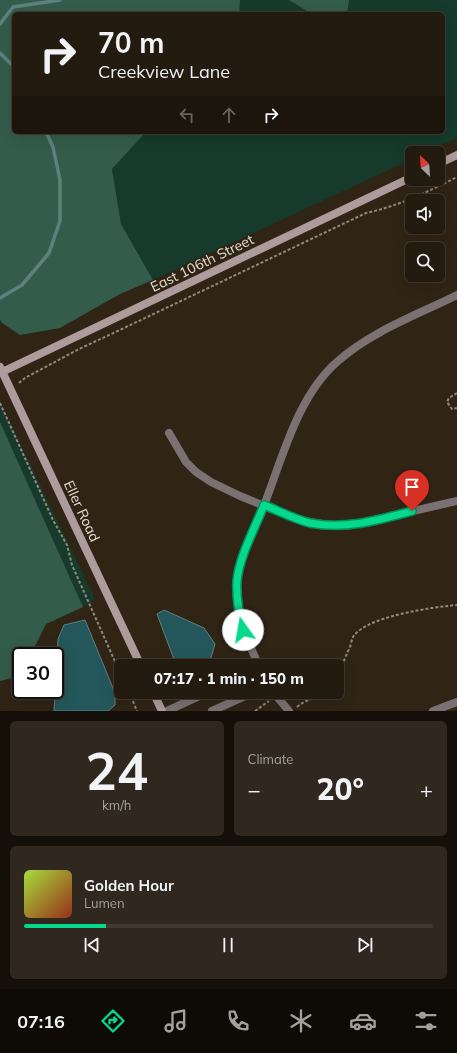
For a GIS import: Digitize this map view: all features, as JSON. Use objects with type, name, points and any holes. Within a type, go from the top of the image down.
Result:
[{"type":"street","points":[[445,161],[457,155]]},
{"type":"street","name":"East 106th Street","points":[[1,370],[405,179]]},
{"type":"street","points":[[256,659],[243,630],[237,606],[237,580],[242,559],[300,414],[310,395],[337,362],[364,341],[457,295]]},
{"type":"street","name":"Eller Road","points":[[1,370],[138,659]]},
{"type":"street","points":[[169,433],[186,462],[196,472],[211,482],[311,523],[347,526],[457,501]]},
{"type":"street","points":[[156,699],[162,711]]},
{"type":"street","points":[[167,711],[193,699]]},
{"type":"street","points":[[212,711],[239,699]]},
{"type":"street","points":[[278,699],[289,711]]},
{"type":"street","points":[[433,711],[457,702]]},
{"type":"path","points":[[26,378],[79,349],[122,330],[366,213],[402,204],[457,177]]},
{"type":"path","points":[[457,392],[449,398],[447,402],[452,409],[457,408]]},
{"type":"path","points":[[0,403],[53,520],[67,545],[72,565],[114,659]]},
{"type":"path","points":[[344,659],[349,651],[353,637],[362,629],[377,622],[408,612],[457,605]]},
{"type":"path","points":[[131,699],[137,711]]},
{"type":"path","points":[[255,711],[270,699]]},
{"type":"path","points":[[294,711],[303,702],[310,699]]},
{"type":"green space","points":[[0,0],[240,0],[239,12],[12,12],[12,134],[144,134],[112,169],[121,224],[153,280],[120,294],[60,328],[20,335],[0,320]]},
{"type":"green space","points":[[240,0],[289,0],[309,12],[239,12]]},
{"type":"green space","points":[[289,0],[349,0],[347,12],[309,12]]},
{"type":"green space","points":[[349,0],[457,0],[457,138],[440,146],[405,146],[405,162],[153,280],[121,224],[112,169],[144,134],[445,134],[445,12],[347,12]]},
{"type":"green space","points":[[0,402],[95,599],[83,607],[46,624],[34,647],[12,647],[12,678],[0,681]]},
{"type":"green space","points":[[0,422],[83,607],[46,624],[34,647],[12,647],[12,678],[0,681]]},
{"type":"water","points":[[164,610],[204,628],[215,644],[211,659],[174,659],[157,614]]},
{"type":"water","points":[[85,620],[114,691],[115,705],[108,711],[54,711],[55,699],[64,699],[64,647],[58,647],[58,639],[64,625]]},
{"type":"waterway","points":[[0,24],[13,7],[60,0]]},
{"type":"waterway","points":[[0,53],[12,65]]},
{"type":"waterway","points":[[0,298],[22,285],[49,253],[60,221],[60,180],[53,147],[47,134]]},
{"type":"route","points":[[243,630],[237,606],[237,580],[242,559],[264,505],[311,523],[347,526],[412,511]]}]
